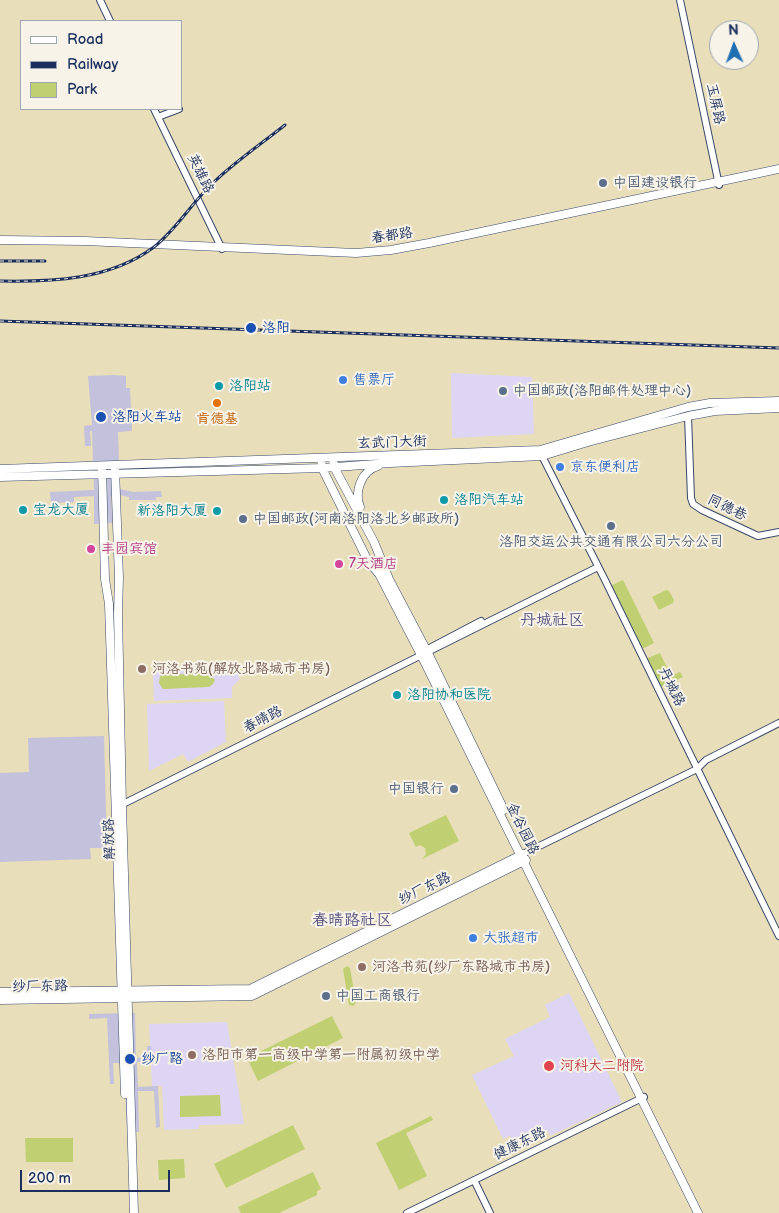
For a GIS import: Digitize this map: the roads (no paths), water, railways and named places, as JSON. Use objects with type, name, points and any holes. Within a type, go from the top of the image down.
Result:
[{"type":"main road","name":"春都路","points":[[0,242],[222,249],[357,256],[392,253],[779,170]]},
{"type":"main road","name":"玄武门大街","points":[[115,469],[321,458],[541,453],[688,407],[710,404],[779,401]]},
{"type":"main road","name":"玄武门大街","points":[[0,469],[322,468],[541,453],[688,416],[715,411],[779,408]]},
{"type":"main road","name":"金谷园路","points":[[321,458],[322,468],[368,561],[379,574],[425,652]]},
{"type":"main road","name":"金谷园路","points":[[333,458],[334,467],[368,528],[389,579],[698,1213]]},
{"type":"main road","points":[[368,528],[357,502],[358,488],[362,478],[373,468],[390,463]]},
{"type":"main road","name":"玄武门大街","points":[[0,477],[102,469]]},
{"type":"main road","name":"解放路","points":[[102,469],[105,580],[109,604],[119,806]]},
{"type":"main road","name":"解放路","points":[[115,469],[119,578],[119,806],[130,1213]]},
{"type":"main road","name":"纱厂东路","points":[[0,1000],[250,989],[524,857]]},
{"type":"main road","name":"纱厂东路","points":[[0,992],[124,994]]},
{"type":"main road","name":"解放路","points":[[124,994],[134,1213]]},
{"type":"main road","name":"金谷园路","points":[[643,1098],[702,1213]]},
{"type":"street","points":[[100,0],[110,20]]},
{"type":"street","name":"玉屏路","points":[[680,0],[719,183]]},
{"type":"street","name":"英雄路","points":[[154,110],[222,249]]},
{"type":"street","points":[[158,117],[176,110]]},
{"type":"street","name":"同德巷","points":[[688,416],[691,498],[693,504],[758,536],[779,532]]},
{"type":"street","name":"丹城路","points":[[541,453],[779,936]]},
{"type":"street","name":"春晴路","points":[[119,806],[597,565]]},
{"type":"street","name":"纱厂东路","points":[[524,857],[697,769],[706,760],[779,723]]},
{"type":"street","name":"健康东路","points":[[406,1213],[643,1098]]},
{"type":"street","points":[[474,1180],[490,1213]]},
{"type":"railway","points":[[0,281],[40,281],[80,277],[100,273],[137,258],[162,240],[222,174],[285,125]]},
{"type":"railway","points":[[0,261],[45,261]]},
{"type":"railway","points":[[0,321],[779,348]]},
{"type":"place","name":"中国建设银行","points":[[603,183]]},
{"type":"place","name":"洛阳","points":[[251,328]]},
{"type":"place","name":"售票厅","points":[[343,380]]},
{"type":"place","name":"洛阳站","points":[[219,386]]},
{"type":"place","name":"中国邮政(洛阳邮件处理中心)","points":[[503,391]]},
{"type":"place","name":"肯德基","points":[[217,403]]},
{"type":"place","name":"洛阳火车站","points":[[101,417]]},
{"type":"place","name":"京东便利店","points":[[560,467]]},
{"type":"place","name":"洛阳汽车站","points":[[444,500]]},
{"type":"place","name":"宝龙大厦","points":[[23,510]]},
{"type":"place","name":"新洛阳大厦","points":[[217,511]]},
{"type":"place","name":"中国邮政(河南洛阳洛北乡邮政所)","points":[[243,519]]},
{"type":"place","name":"洛阳交运公共交通有限公司六分公司","points":[[611,526]]},
{"type":"place","name":"丰园宾馆","points":[[91,549]]},
{"type":"place","name":"7天酒店","points":[[339,564]]},
{"type":"place","name":"河洛书苑(解放北路城市书房)","points":[[142,669]]},
{"type":"place","name":"洛阳协和医院","points":[[397,695]]},
{"type":"place","name":"中国银行","points":[[454,789]]},
{"type":"place","name":"大张超市","points":[[473,938]]},
{"type":"place","name":"河洛书苑(纱厂东路城市书房)","points":[[362,967]]},
{"type":"place","name":"中国工商银行","points":[[326,996]]},
{"type":"place","name":"洛阳市第一高级中学第一附属初级中学","points":[[192,1055]]},
{"type":"place","name":"纱厂路","points":[[130,1059]]},
{"type":"place","name":"河科大二附院","points":[[549,1066]]},
{"type":"district","name":"丹城社区","points":[[552,621]]},
{"type":"district","name":"春晴路社区","points":[[352,921]]}]
